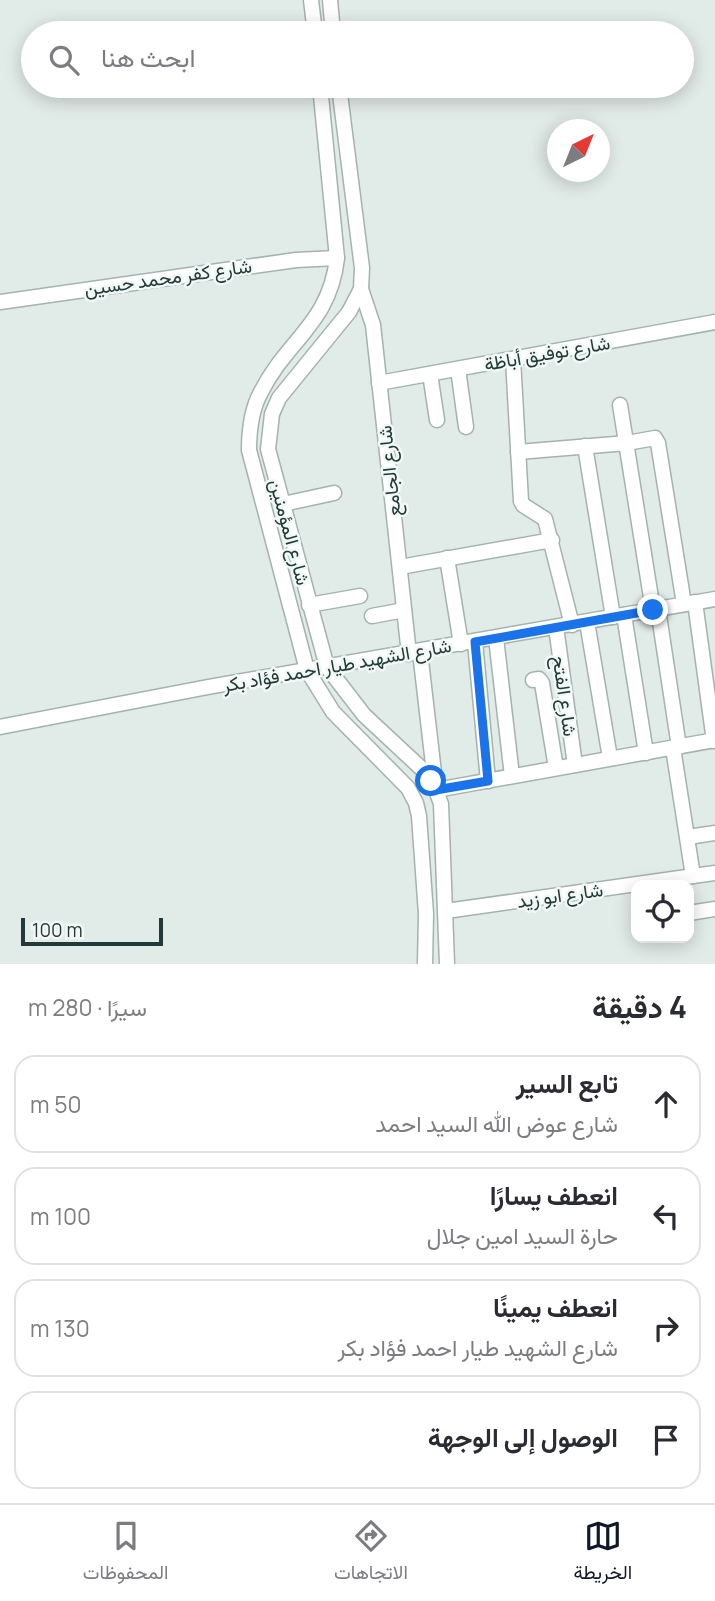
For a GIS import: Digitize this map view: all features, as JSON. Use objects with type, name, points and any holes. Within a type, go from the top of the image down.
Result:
[{"type":"street","points":[[311,0],[314,21]]},
{"type":"street","points":[[330,0],[332,21]]},
{"type":"street","name":"شارع المؤمنين","points":[[321,98],[337,258],[335,276],[322,310],[261,392],[253,410],[249,450],[307,670],[332,712],[396,774],[416,803],[426,914],[425,964]]},
{"type":"street","points":[[341,98],[362,268],[361,289]]},
{"type":"street","name":"شارع كفر محمد حسين","points":[[0,302],[284,261],[337,258]]},
{"type":"street","name":"شارع المؤمنين","points":[[361,289],[349,312],[289,384],[272,414],[268,449],[327,667],[349,698],[423,770],[436,790],[441,804],[447,964]]},
{"type":"street","name":"شارع الجامع","points":[[361,289],[373,325],[404,610],[414,653],[436,790]]},
{"type":"street","name":"شارع توفيق أباظة","points":[[379,383],[715,322]]},
{"type":"street","points":[[513,359],[521,501],[543,516],[552,540],[572,625]]},
{"type":"street","points":[[458,369],[466,427]]},
{"type":"street","points":[[430,374],[437,420]]},
{"type":"street","points":[[620,405],[656,609],[693,876]]},
{"type":"street","points":[[436,790],[714,741],[657,440],[653,437],[627,443],[518,452]]},
{"type":"street","points":[[585,446],[646,753]]},
{"type":"street","points":[[283,504],[334,492]]},
{"type":"street","points":[[400,566],[552,540]]},
{"type":"street","points":[[447,558],[468,643],[488,781]]},
{"type":"street","points":[[309,605],[360,596]]},
{"type":"street","name":"شارع الشهيد طيار احمد فؤاد بكر","points":[[0,727],[715,599]]},
{"type":"street","points":[[372,616],[404,610]]},
{"type":"street","points":[[587,622],[610,758]]},
{"type":"street","name":"شارع الفتح","points":[[556,627],[575,765]]},
{"type":"street","points":[[496,638],[512,776]]},
{"type":"street","points":[[533,680],[539,679],[542,683],[556,768]]},
{"type":"street","points":[[688,837],[715,833]]},
{"type":"street","name":"شارع ابو زيد","points":[[446,911],[715,873]]},
{"type":"street","points":[[694,911],[715,909]]},
{"type":"route","points":[[431,781],[436,790],[488,781],[475,642],[653,610]]}]
